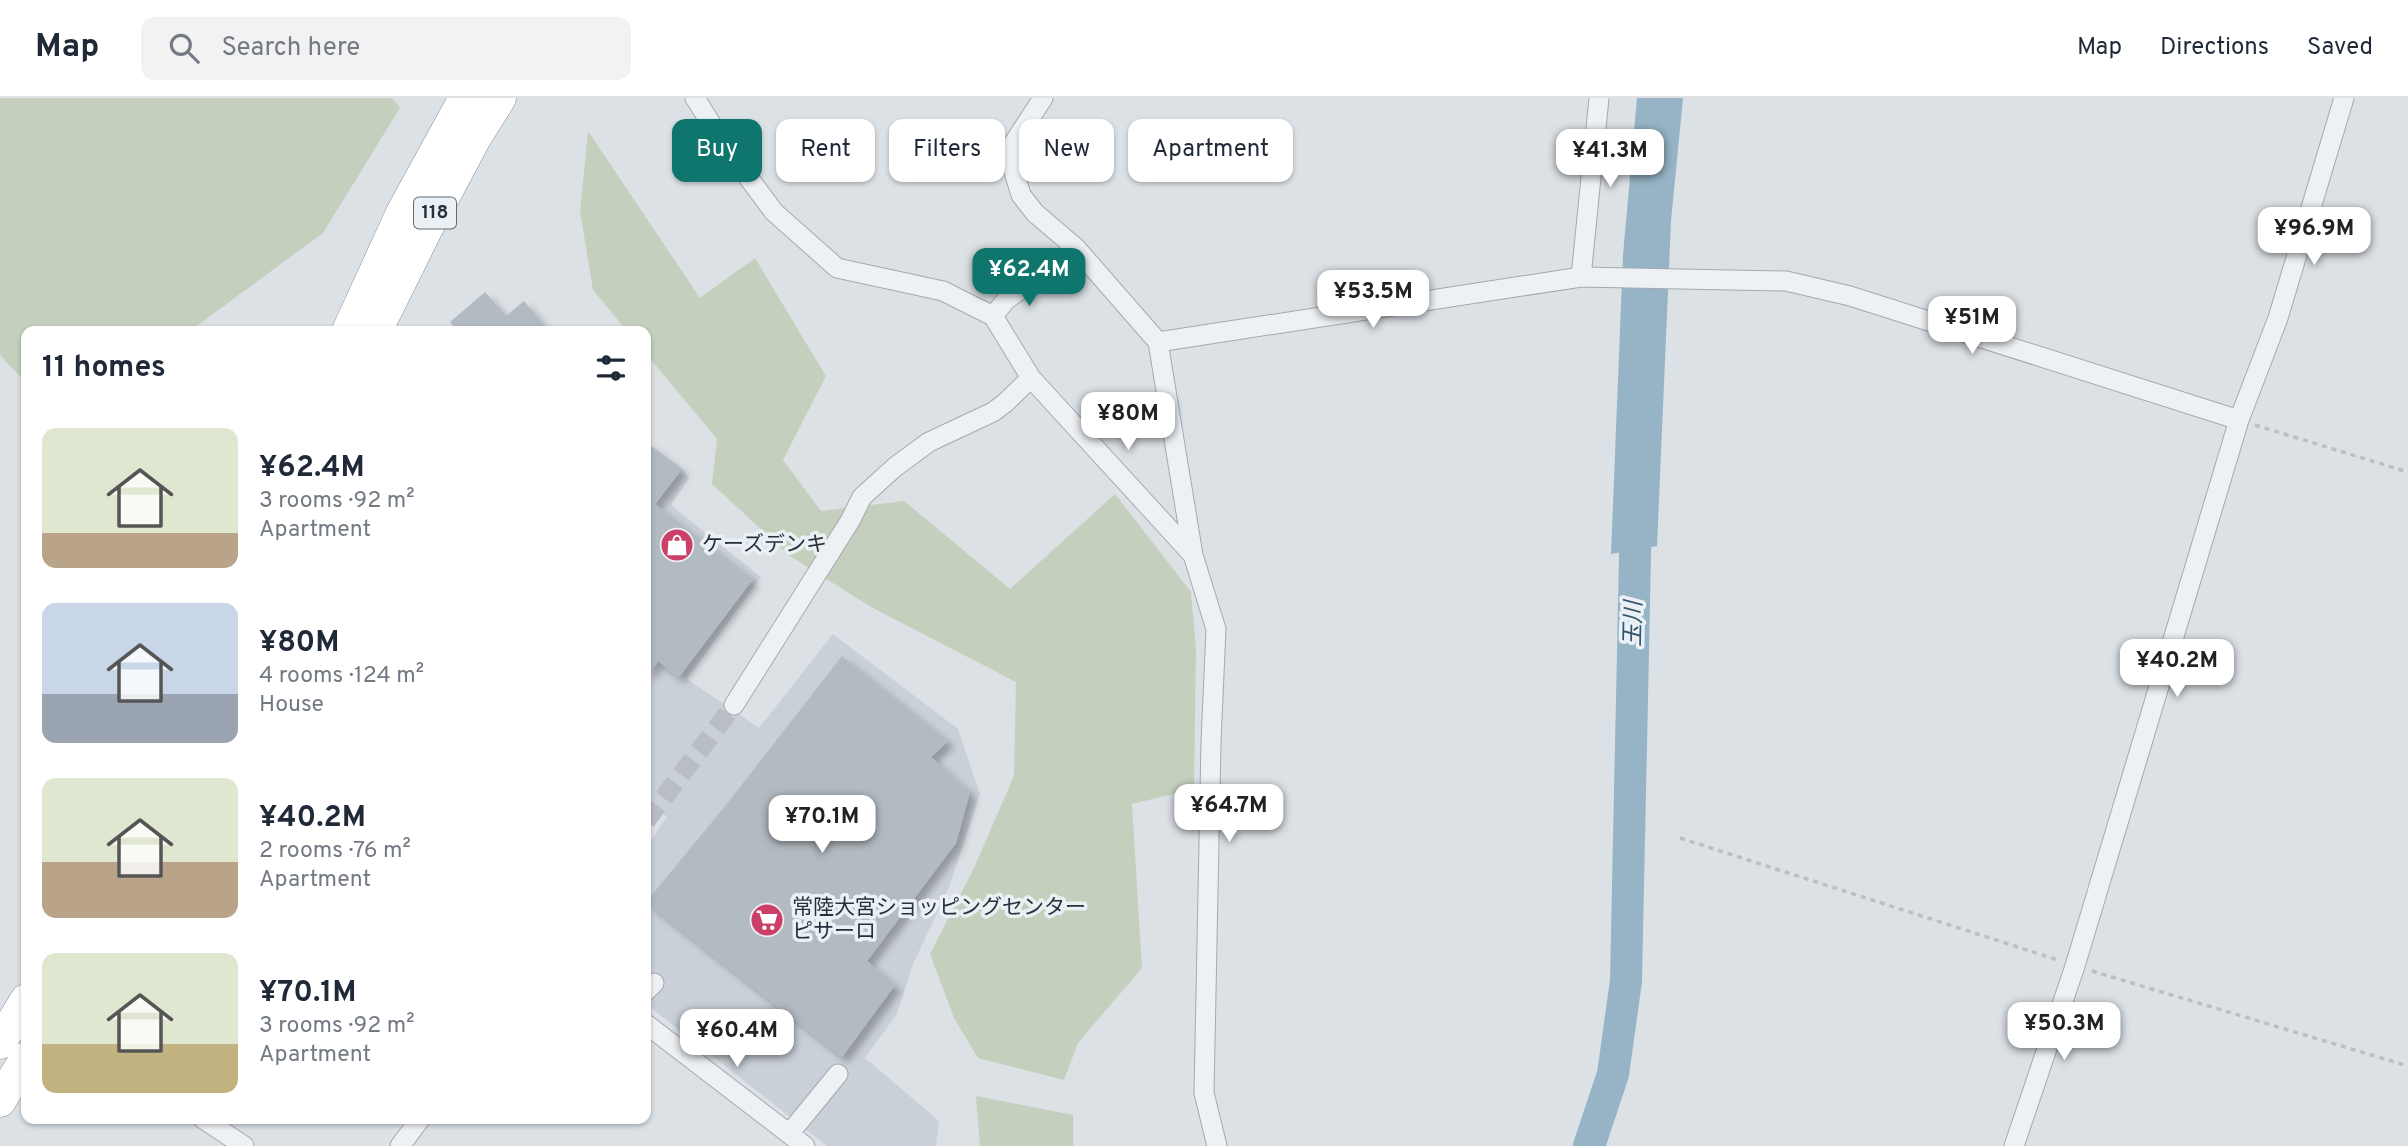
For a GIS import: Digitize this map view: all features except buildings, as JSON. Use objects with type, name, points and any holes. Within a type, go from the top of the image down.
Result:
[{"type":"highway","name":"118","points":[[350,326],[402,213],[465,98]]},
{"type":"highway","name":"118","points":[[378,326],[432,218],[500,98]]},
{"type":"highway","points":[[0,1043],[21,1008]]},
{"type":"highway","points":[[0,1101],[21,1066]]},
{"type":"street","points":[[695,98],[727,149],[774,212],[837,268],[943,291],[993,316],[1031,378],[1193,555]]},
{"type":"street","points":[[1043,98],[1013,145],[1014,172],[1021,195],[1035,212],[1076,248],[1158,342],[1193,555],[1216,629],[1210,742],[1204,1093],[1217,1146]]},
{"type":"street","points":[[1581,276],[1599,98]]},
{"type":"street","points":[[2014,1146],[2075,966],[2239,420],[2278,318],[2344,98]]},
{"type":"street","points":[[993,316],[1006,300],[1076,248]]},
{"type":"street","points":[[1158,342],[1581,276],[1604,279],[1786,281],[1850,296],[2239,420]]},
{"type":"street","points":[[734,705],[862,498],[895,467],[929,442],[993,412],[1031,378]]},
{"type":"street","points":[[651,1028],[797,1140],[838,1074]]},
{"type":"street","points":[[211,1124],[244,1146]]},
{"type":"street","points":[[400,1146],[416,1124]]},
{"type":"path","points":[[2239,420],[2408,472]]},
{"type":"path","points":[[1680,838],[2075,966],[2408,1066]]},
{"type":"shaded area","points":[[651,446],[682,469],[689,478],[671,505],[761,577],[687,679],[759,728],[833,634],[958,729],[980,794],[948,890],[913,964],[897,1014],[865,1058],[939,1121],[936,1146],[827,1146],[651,1008],[651,840],[667,817],[651,805]]},
{"type":"green space","points":[[0,98],[392,98],[400,108],[323,233],[197,326],[21,326],[21,378],[0,355]]},
{"type":"green space","points":[[588,131],[700,298],[755,258],[826,376],[783,460],[821,511],[904,501],[1010,589],[1115,494],[1191,592],[1196,649],[1194,789],[1132,804],[1142,968],[1078,1043],[1064,1080],[978,1058],[954,1018],[930,954],[973,870],[1014,776],[1016,682],[871,607],[790,556],[712,484],[717,439],[651,360],[651,326],[623,326],[593,290],[580,211]]},
{"type":"green space","points":[[976,1096],[1073,1115],[1073,1146],[980,1146]]},
{"type":"water","points":[[1637,98],[1683,98],[1671,221],[1657,546],[1611,554],[1623,255]]},
{"type":"waterway","name":"玉川","points":[[1589,1146],[1613,1074],[1626,981],[1636,508]]},
{"type":"tunnel","points":[[651,814],[734,705]]},
{"type":"place","name":"ケーズデンキ","points":[[677,545]]},
{"type":"place","name":"常陸大宮ショッピングセンター ピサーロ","points":[[767,920]]}]
